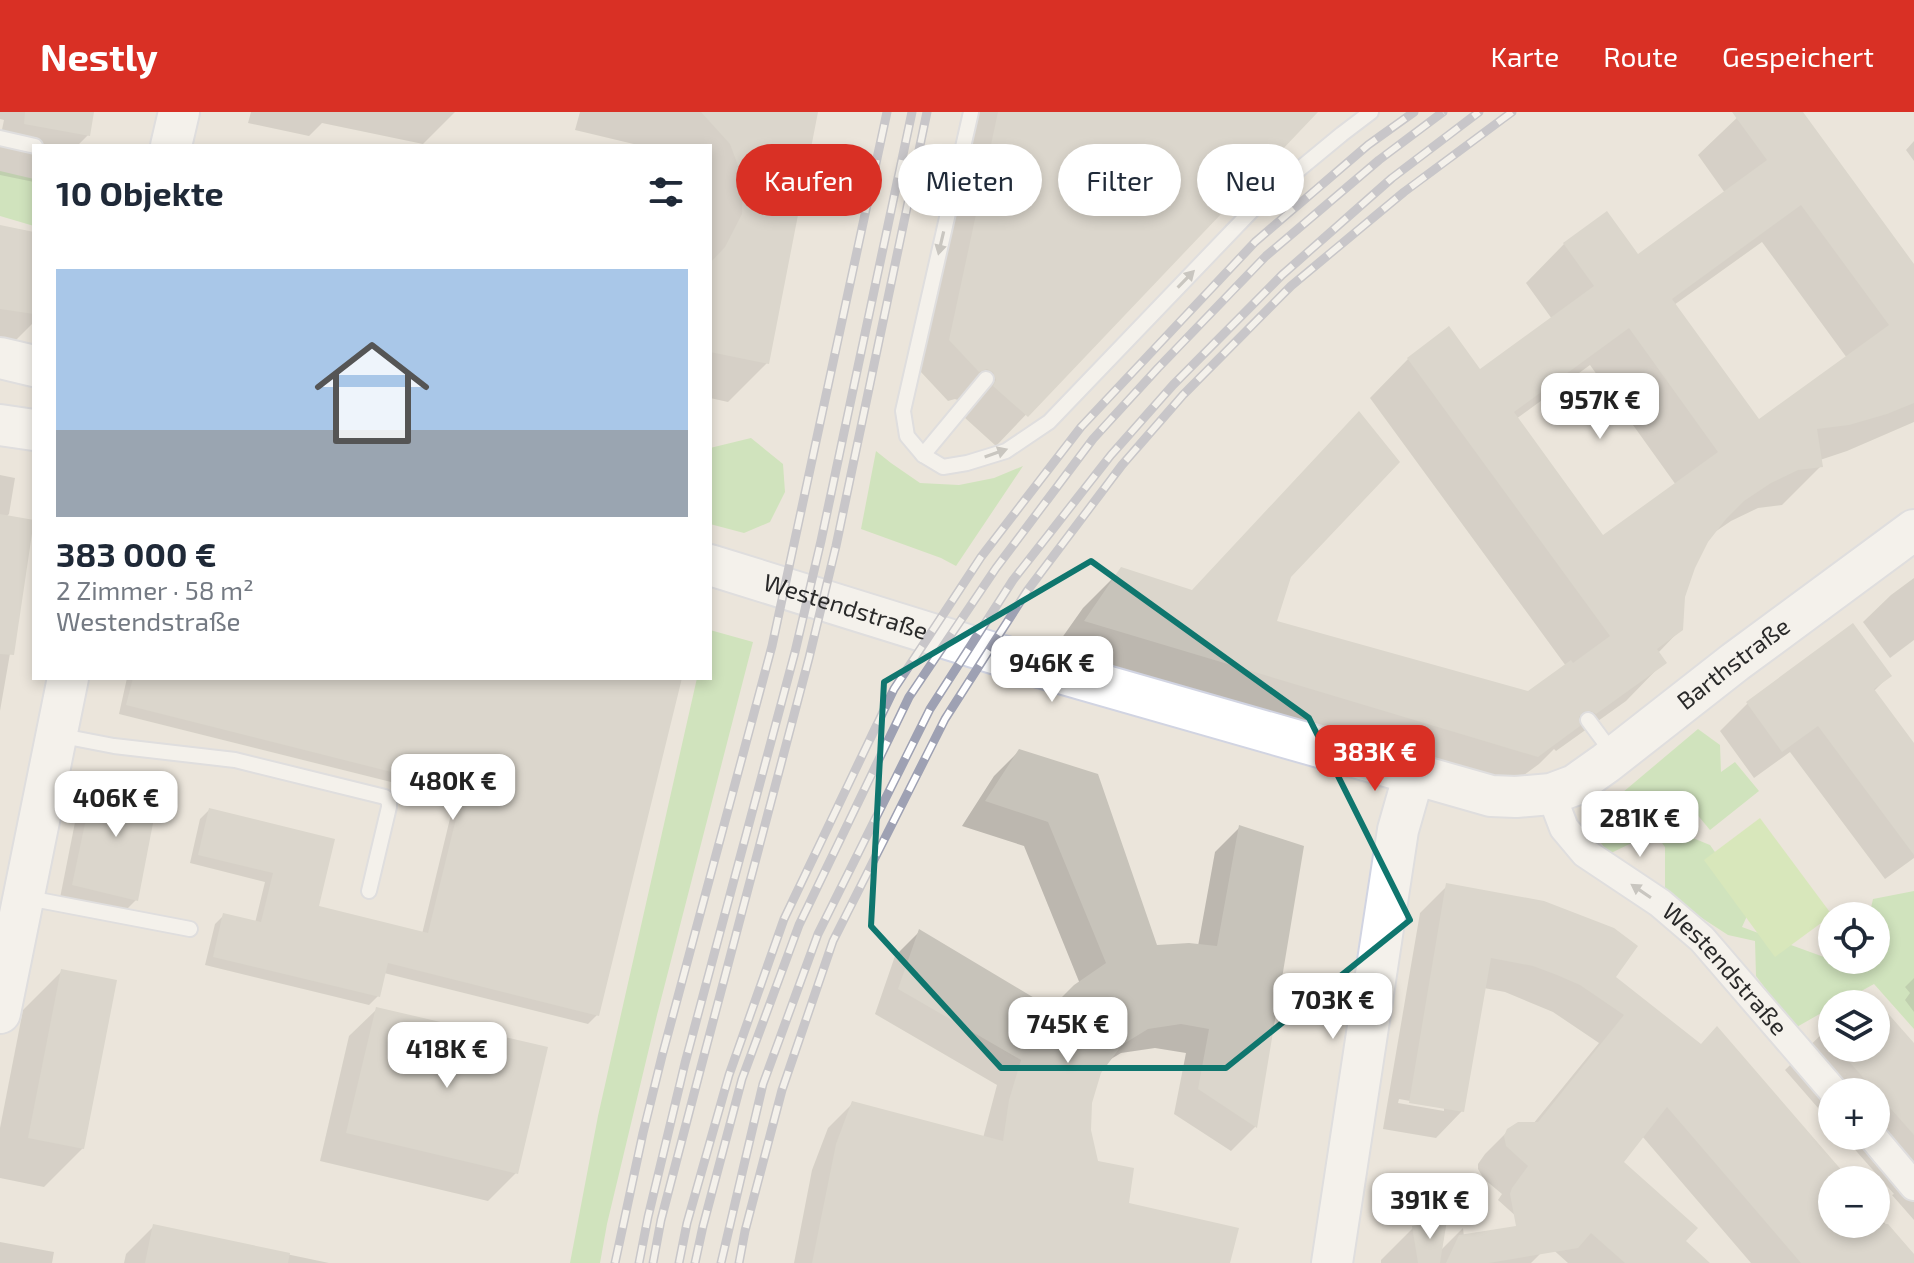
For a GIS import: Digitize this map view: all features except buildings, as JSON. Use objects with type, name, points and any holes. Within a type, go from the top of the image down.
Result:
[{"type":"street","points":[[171,144],[179,112]]},
{"type":"street","points":[[0,358],[32,366]]},
{"type":"street","points":[[0,425],[32,430]]},
{"type":"street","name":"Barthstraße","points":[[1551,794],[1575,785],[1615,756],[1914,530]]},
{"type":"street","name":"Westendstraße","points":[[712,566],[1022,662],[1491,796],[1551,794],[1564,828],[1585,853],[1660,903],[1702,939],[1822,1078]]},
{"type":"street","points":[[0,1013],[68,680]]},
{"type":"street","points":[[1332,1263],[1396,845],[1414,774]]},
{"type":"street","points":[[1884,1150],[1914,1186]]},
{"type":"lane","points":[[971,112],[903,411],[907,436],[923,455],[943,467],[1006,451],[1049,422],[1262,200],[1371,112]]},
{"type":"lane","points":[[0,138],[32,145]]},
{"type":"lane","points":[[923,455],[986,379]]},
{"type":"lane","points":[[1588,720],[1615,756]]},
{"type":"lane","points":[[57,735],[104,745],[235,760],[385,797],[389,807],[369,891]]},
{"type":"lane","points":[[24,897],[190,929]]},
{"type":"highlighted area","points":[[1091,561],[1309,718],[1410,920],[1226,1068],[1001,1068],[871,926],[884,682]]},
{"type":"green space","points":[[0,171],[32,179],[32,225],[0,216]]},
{"type":"green space","points":[[751,438],[783,464],[785,492],[770,522],[744,533],[712,525],[712,448]]},
{"type":"green space","points":[[876,451],[920,483],[959,485],[994,478],[1023,466],[956,566],[861,529]]},
{"type":"green space","points":[[712,631],[753,642],[657,1015],[600,1263],[570,1263],[598,1116],[697,680],[712,680]]},
{"type":"green space","points":[[1698,729],[1720,745],[1721,772],[1735,762],[1759,791],[1710,830],[1690,806],[1670,823],[1673,830],[1710,845],[1752,905],[1742,927],[1818,955],[1818,974],[1890,974],[1890,902],[1872,902],[1873,899],[1914,891],[1914,1029],[1890,1002],[1890,990],[1879,990],[1874,984],[1863,990],[1818,990],[1818,1015],[1795,1028],[1756,976],[1755,941],[1728,935],[1665,894],[1665,847],[1654,832],[1609,854],[1591,829],[1616,798]]},
{"type":"green space","points":[[1760,818],[1822,902],[1818,902],[1818,925],[1775,957],[1704,860]]},
{"type":"railway","points":[[615,1263],[662,1056],[772,646],[887,112]]},
{"type":"railway","points":[[639,1263],[685,1063],[795,652],[912,112]]},
{"type":"railway","points":[[653,1263],[661,1220],[836,546],[927,112]]},
{"type":"railway","points":[[679,1263],[687,1223],[729,1075],[784,919],[894,689],[981,557],[1081,427],[1255,242],[1368,145],[1414,112]]},
{"type":"railway","points":[[695,1263],[742,1079],[799,925],[909,697],[996,568],[1093,439],[1266,256],[1379,160],[1443,112]]},
{"type":"railway","points":[[721,1263],[763,1084],[818,934],[930,709],[1013,580],[1111,455],[1173,385],[1282,275],[1392,178],[1479,112]]},
{"type":"railway","points":[[739,1263],[782,1090],[833,941],[945,719],[1027,591],[1122,465],[1183,395],[1291,286],[1404,192],[1512,112]]}]
